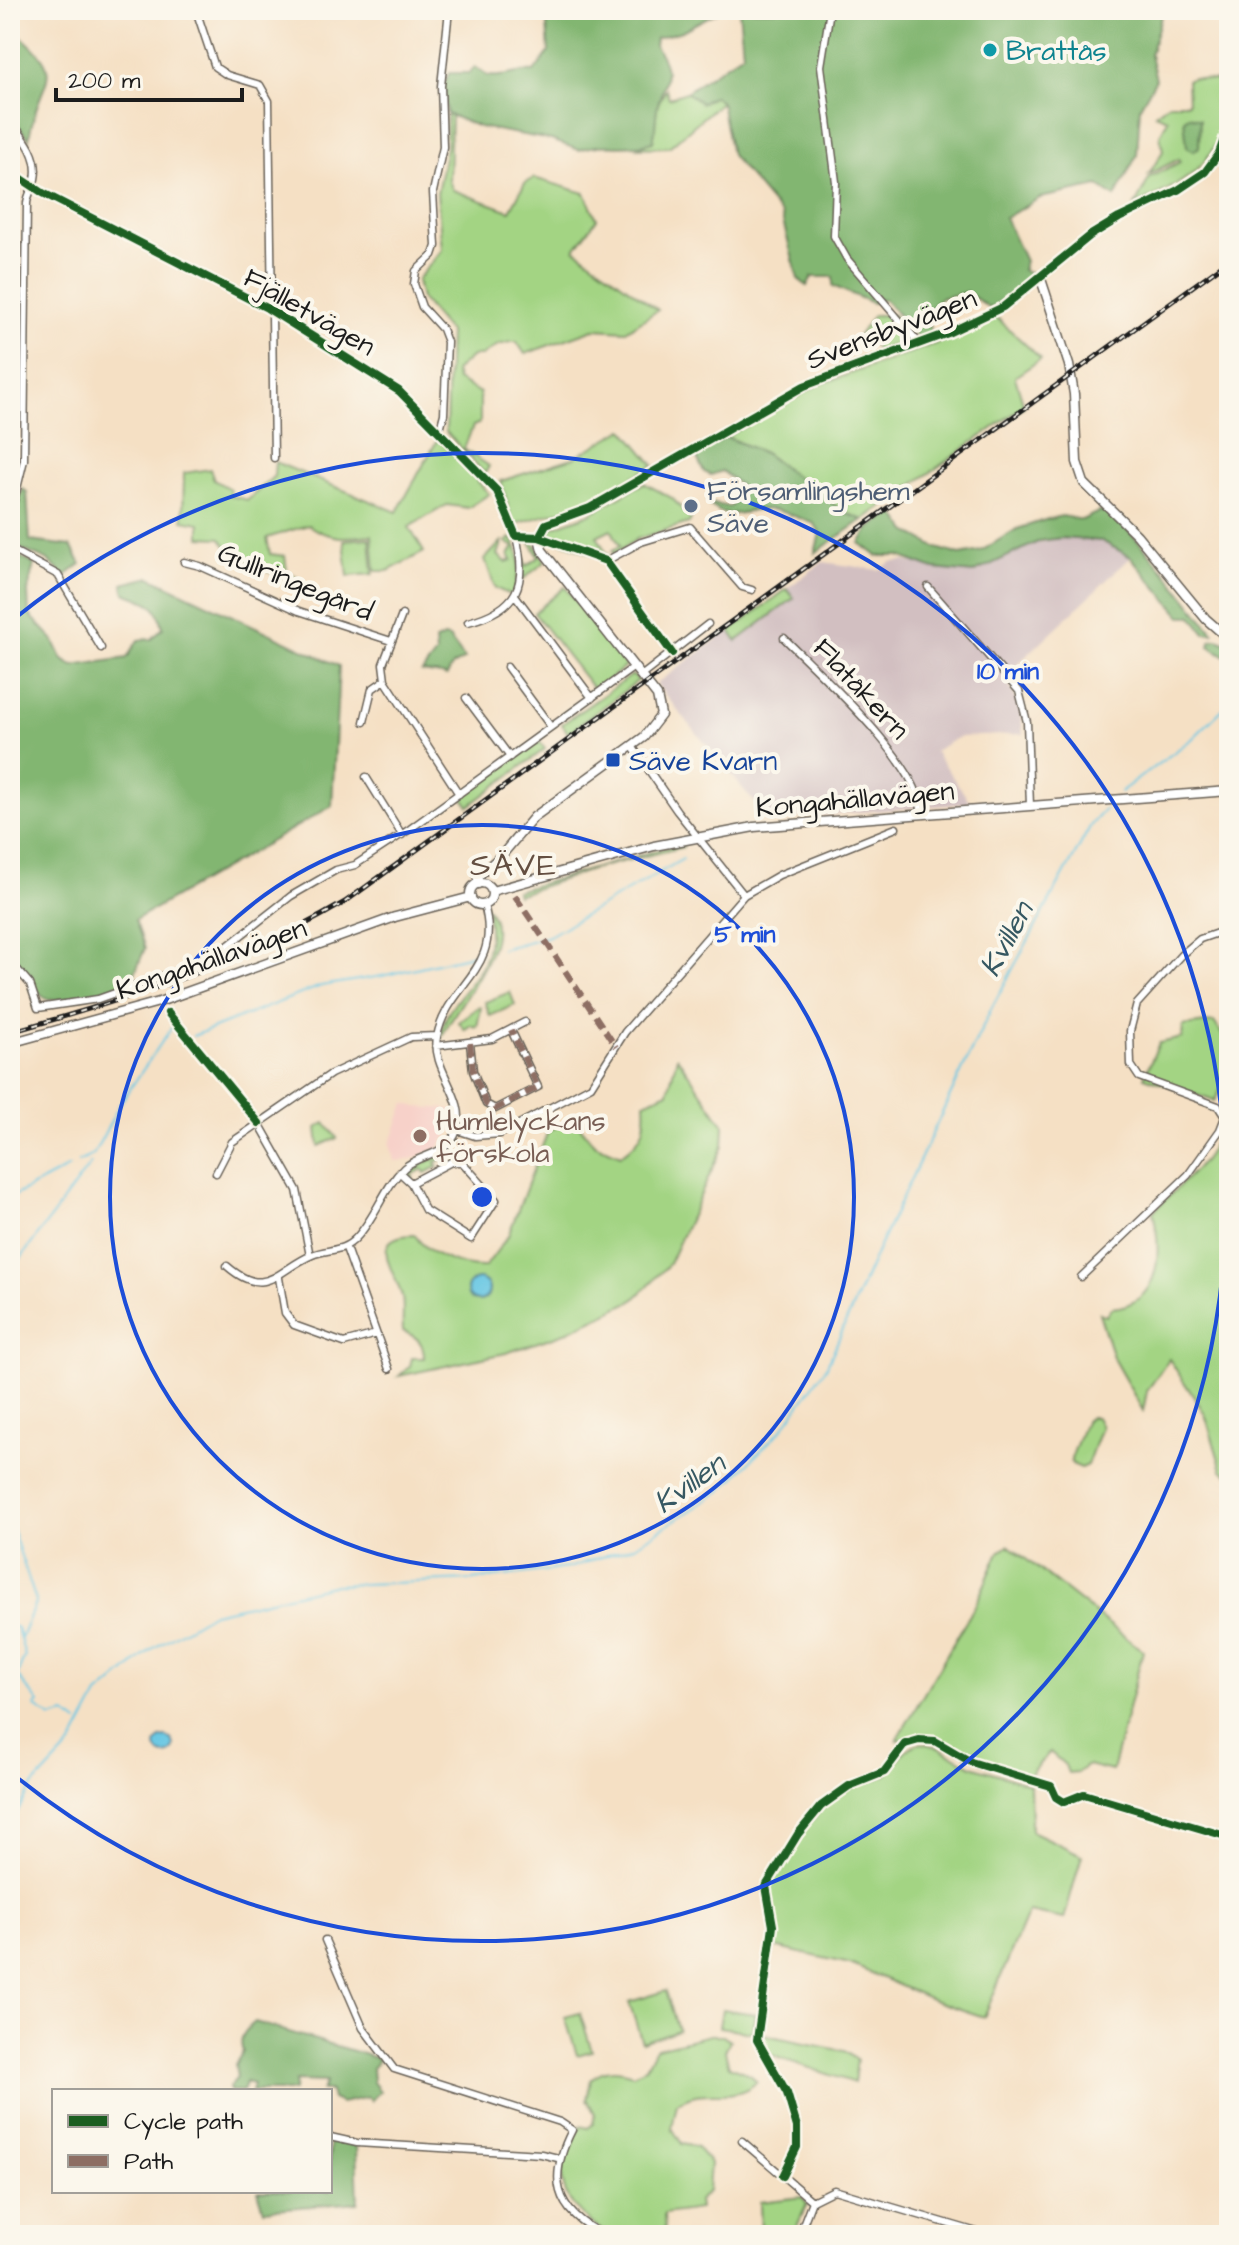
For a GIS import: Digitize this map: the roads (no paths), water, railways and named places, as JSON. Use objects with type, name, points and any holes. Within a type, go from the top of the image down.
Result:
[{"type":"street","points":[[196,10],[215,67],[227,75],[260,85],[269,101],[274,458]]},
{"type":"street","points":[[440,429],[444,414],[447,338],[422,307],[414,281],[419,268],[433,255],[437,243],[433,192],[443,144],[441,86],[449,10]]},
{"type":"street","points":[[830,10],[821,66],[836,182],[834,236],[847,259],[918,342]]},
{"type":"street","points":[[10,120],[33,154],[35,180],[27,203],[24,460],[10,517]]},
{"type":"street","name":"Svensbyvägen","points":[[539,537],[546,524],[590,508],[804,386],[993,312],[1113,221],[1170,195],[1205,172],[1219,153],[1229,126]]},
{"type":"street","name":"Fjälletvägen","points":[[10,171],[31,186],[272,311],[395,388],[440,429],[470,466],[497,491],[516,536],[521,563],[515,595]]},
{"type":"street","points":[[1040,276],[1069,365],[1075,401],[1077,462],[1084,483],[1140,538],[1206,619],[1229,639]]},
{"type":"street","points":[[606,561],[641,542],[690,527],[742,587],[752,590]]},
{"type":"street","points":[[516,536],[539,537],[606,561],[672,653]]},
{"type":"street","points":[[478,884],[478,876],[507,850],[521,828],[632,746],[655,726],[662,712],[657,696],[544,553],[539,537]]},
{"type":"street","points":[[10,549],[58,575],[101,648]]},
{"type":"street","name":"Gullringegård","points":[[184,562],[200,566],[299,611],[391,641]]},
{"type":"street","points":[[928,587],[1019,691],[1027,722],[1030,806]]},
{"type":"street","points":[[468,622],[496,612],[515,595],[592,698]]},
{"type":"street","name":"Gullringegård","points":[[385,680],[383,664],[402,615]]},
{"type":"street","points":[[641,676],[708,624]]},
{"type":"street","name":"Flatåkern","points":[[784,638],[897,758],[917,794],[921,814]]},
{"type":"street","points":[[507,667],[551,727]]},
{"type":"street","points":[[10,961],[30,984],[38,1008],[98,999],[211,959],[291,896],[336,870],[355,865],[402,835],[634,667]]},
{"type":"street","points":[[364,722],[372,689],[385,680],[459,794]]},
{"type":"street","points":[[466,698],[510,757]]},
{"type":"street","points":[[632,746],[744,895]]},
{"type":"street","points":[[366,777],[402,835]]},
{"type":"street","name":"Kongahällavägen","points":[[492,891],[697,836],[776,824],[1229,791]]},
{"type":"street","points":[[457,1130],[475,1136],[500,1134],[591,1086],[625,1032],[744,895],[789,870],[849,850],[896,828]]},
{"type":"street","points":[[478,884],[485,884],[492,891],[490,900],[484,905],[475,903],[471,897],[472,888],[478,884]]},
{"type":"street","name":"Kongahällavägen","points":[[10,1043],[171,998],[395,917],[471,897]]},
{"type":"street","points":[[227,1266],[251,1281],[279,1278],[310,1256],[346,1248],[360,1233],[400,1173],[411,1163],[439,1152],[457,1130],[458,1109],[436,1046],[437,1036],[485,956],[489,935],[484,905]]},
{"type":"street","points":[[1081,1277],[1188,1175],[1220,1130],[1225,1117],[1218,1106],[1139,1077],[1131,1065],[1130,1031],[1137,1004],[1181,955],[1200,939],[1229,929]]},
{"type":"street","points":[[436,1046],[470,1043],[511,1030],[525,1022]]},
{"type":"street","points":[[470,1043],[473,1071],[486,1104],[495,1109],[538,1087],[511,1030]]},
{"type":"street","points":[[216,1173],[228,1146],[331,1074],[411,1037],[437,1036]]},
{"type":"street","points":[[259,1123],[297,1190],[310,1256]]},
{"type":"street","points":[[400,1173],[411,1183],[425,1210],[471,1239],[495,1207],[496,1200],[462,1162],[451,1162],[411,1183]]},
{"type":"street","points":[[346,1248],[389,1369]]},
{"type":"street","points":[[279,1278],[285,1313],[294,1325],[344,1343],[376,1334]]},
{"type":"street","points":[[783,2176],[796,2150],[797,2127],[787,2093],[764,2058],[757,2036],[773,1926],[767,1882],[821,1806],[849,1786],[884,1772],[898,1750],[910,1742],[935,1741],[971,1762],[1049,1785],[1056,1797],[1064,1802],[1084,1794],[1229,1837]]},
{"type":"street","points":[[325,1940],[363,2028],[394,2069],[572,2130],[558,2158],[557,2182],[563,2197],[583,2220],[604,2235]]},
{"type":"street","points":[[332,2137],[357,2143],[541,2154],[558,2158]]},
{"type":"street","points":[[742,2141],[812,2201]]},
{"type":"street","points":[[799,2235],[812,2201],[829,2191],[843,2191],[987,2235]]},
{"type":"water","points":[[478,1279],[486,1282],[489,1290],[486,1298],[478,1301],[470,1298],[467,1290],[470,1282]]},
{"type":"water","points":[[165,1737],[174,1746],[165,1755],[156,1746]]},
{"type":"waterway","name":"Kvillen","points":[[1120,792],[1192,739],[1229,703]]},
{"type":"waterway","name":"Kvillen","points":[[10,1824],[32,1787],[72,1744],[98,1695],[152,1649],[213,1613],[336,1585],[473,1580],[568,1568],[635,1546],[721,1491],[782,1429],[826,1368],[877,1251],[992,1007],[1091,825],[1105,809]]},
{"type":"waterway","points":[[501,949],[549,936],[683,859]]},
{"type":"waterway","points":[[193,1036],[321,986],[382,976],[480,953]]},
{"type":"waterway","points":[[78,1162],[93,1155],[121,1102],[172,1027],[186,1039]]},
{"type":"waterway","points":[[10,1273],[91,1163]]},
{"type":"waterway","points":[[10,1198],[69,1167]]},
{"type":"waterway","points":[[10,1523],[36,1601],[21,1638]]},
{"type":"waterway","points":[[10,1625],[17,1628],[25,1656],[17,1675],[39,1703],[35,1706],[51,1718],[66,1714],[78,1723]]},
{"type":"waterway","name":"Kvillen","points":[[10,2219],[15,2235]]},
{"type":"railway","points":[[10,1032],[140,993],[224,962],[345,902],[1229,260]]},
{"type":"place","name":"Brattås","points":[[990,50]]},
{"type":"place","name":"Församlingshem Säve","points":[[691,506]]},
{"type":"place","name":"Säve Kvarn","points":[[613,760]]},
{"type":"place","name":"Humlelyckans förskola","points":[[420,1136]]},
{"type":"district","name":"SÄVE","points":[[514,864]]}]
